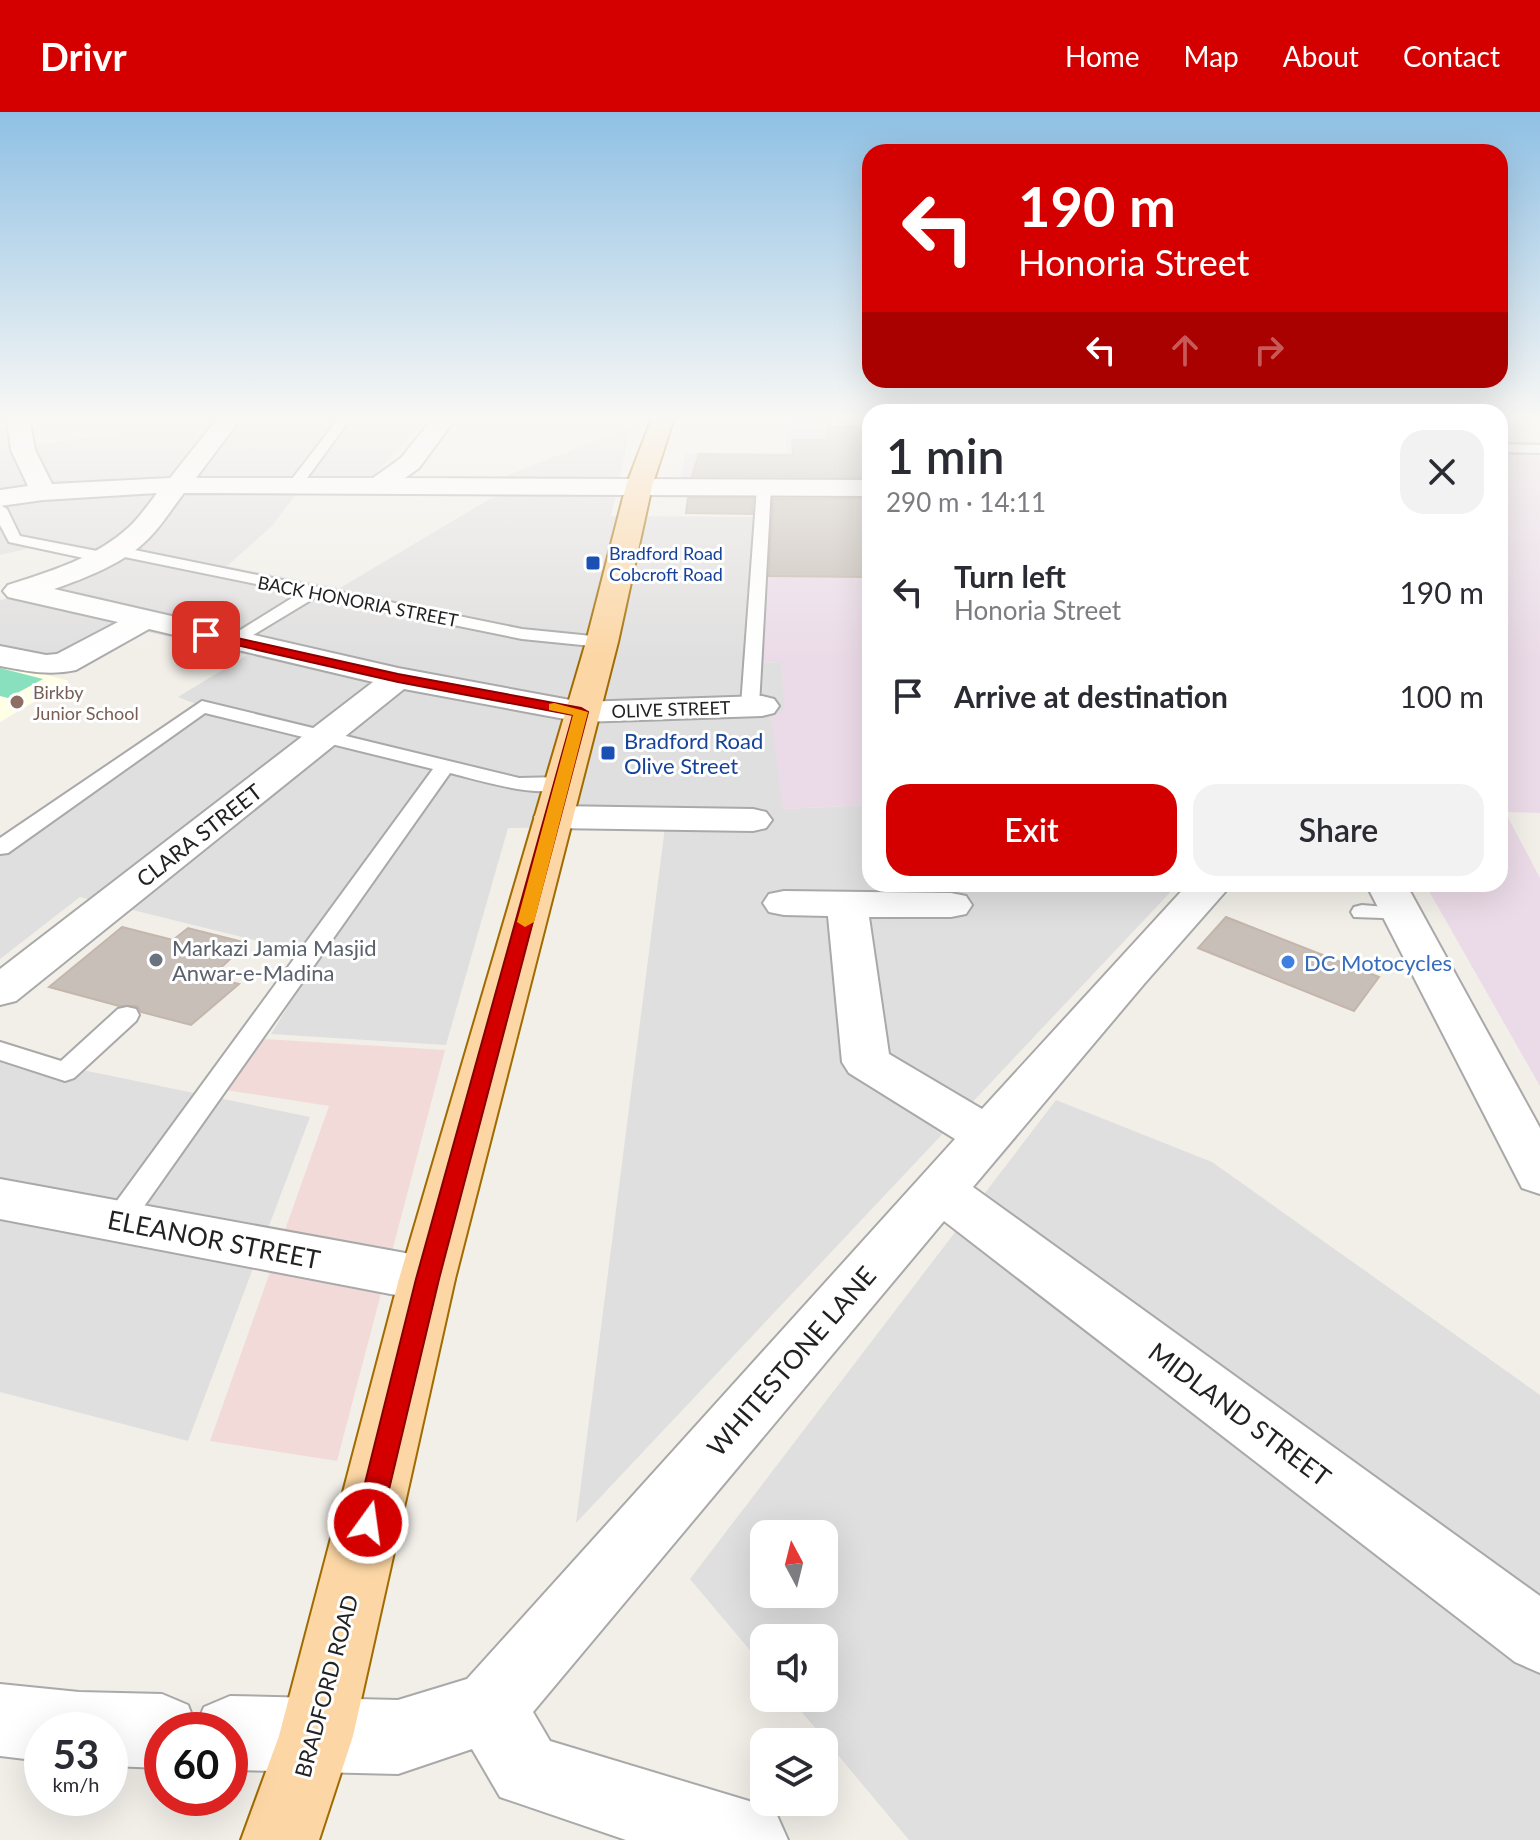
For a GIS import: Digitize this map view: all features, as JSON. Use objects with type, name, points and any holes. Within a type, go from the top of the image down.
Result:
[{"type":"main road","name":"BRADFORD ROAD","points":[[280,1840],[316,1736],[427,1279],[602,642],[636,499]]},
{"type":"street","points":[[11,592],[68,575],[108,554],[139,533],[165,499]]},
{"type":"street","name":"OLIVE STREET","points":[[11,592],[398,678],[581,712],[756,706]]},
{"type":"street","points":[[0,656],[57,665],[87,654],[143,620]]},
{"type":"street","name":"CLARA STREET","points":[[0,991],[398,678]]},
{"type":"street","points":[[557,800],[753,820]]},
{"type":"street","name":"WHITESTONE LANE","points":[[489,1708],[1128,974],[1203,892]]},
{"type":"street","points":[[784,903],[951,905]]},
{"type":"street","points":[[1383,903],[1540,1175]]},
{"type":"street","points":[[847,904],[866,1062],[988,1136]]},
{"type":"street","name":"MIDLAND STREET","points":[[940,1190],[1540,1638]]},
{"type":"street","name":"ELEANOR STREET","points":[[0,1199],[427,1279]]},
{"type":"street","points":[[248,1734],[398,1737],[489,1708],[526,1771],[749,1840]]},
{"type":"street","points":[[0,1720],[144,1730]]},
{"type":"lane","points":[[756,706],[764,499]]},
{"type":"lane","name":"BACK HONORIA STREET","points":[[0,509],[14,539],[262,581],[522,634],[602,642]]},
{"type":"lane","points":[[230,640],[309,591]]},
{"type":"lane","points":[[0,848],[202,707],[519,784],[557,800]]},
{"type":"lane","points":[[118,1221],[445,766]]},
{"type":"lane","points":[[0,1051],[65,1072],[127,1015]]},
{"type":"shaded area","points":[[0,499],[292,499],[273,525],[227,566],[340,588],[490,499],[615,499],[611,516],[760,517],[751,663],[781,662],[786,710],[783,809],[862,805],[862,892],[1170,892],[576,1523],[665,827],[508,828],[446,1045],[271,1034],[319,956],[80,897],[0,959],[0,848],[201,706],[178,697],[247,655],[144,631],[74,672],[0,653],[0,600],[45,590],[112,557],[43,545],[0,555]]},
{"type":"shaded area","points":[[763,499],[862,499],[862,805],[783,809],[771,718],[785,709],[781,662],[751,663]]},
{"type":"shaded area","points":[[1508,499],[1540,499],[1540,813],[1508,812]]},
{"type":"shaded area","name":"Birkby Junior School","points":[[0,662],[69,681],[0,722]]},
{"type":"shaded area","points":[[1508,818],[1540,878],[1540,1086],[1430,892],[1508,892]]},
{"type":"shaded area","points":[[264,1039],[445,1050],[337,1461],[210,1441],[329,1106],[226,1090]]},
{"type":"shaded area","points":[[0,1053],[310,1117],[188,1441],[0,1392]]},
{"type":"shaded area","points":[[1056,1100],[1212,1162],[1540,1395],[1540,1840],[909,1840],[838,1755],[838,1728],[815,1728],[802,1712],[838,1712],[838,1624],[750,1624],[750,1650],[690,1579]]},
{"type":"green space","points":[[0,668],[43,679],[8,698],[0,696]]},
{"type":"building","points":[[688,499],[753,499],[752,514],[686,513]]},
{"type":"building","points":[[773,499],[862,499],[862,577],[769,576]]},
{"type":"building","name":"DC Motocycles","points":[[1226,917],[1379,977],[1354,1011],[1198,948]]},
{"type":"building","name":"Markazi Jamia Masjid Anwar-e-Madina","points":[[122,927],[173,940],[188,928],[247,943],[211,977],[239,984],[191,1025],[141,1012],[137,1006],[119,1006],[49,987]]},
{"type":"slow traffic","points":[[525,922],[581,712],[554,707]]},
{"type":"place","name":"Bradford Road Cobcroft Road","points":[[593,563]]},
{"type":"place","name":"Birkby Junior School","points":[[17,702]]},
{"type":"place","name":"Bradford Road Olive Street","points":[[608,753]]},
{"type":"place","name":"Markazi Jamia Masjid Anwar-e-Madina","points":[[156,960]]},
{"type":"place","name":"DC Motocycles","points":[[1288,962]]},
{"type":"route","points":[[206,635],[398,678],[581,712],[427,1279],[368,1523]]}]
